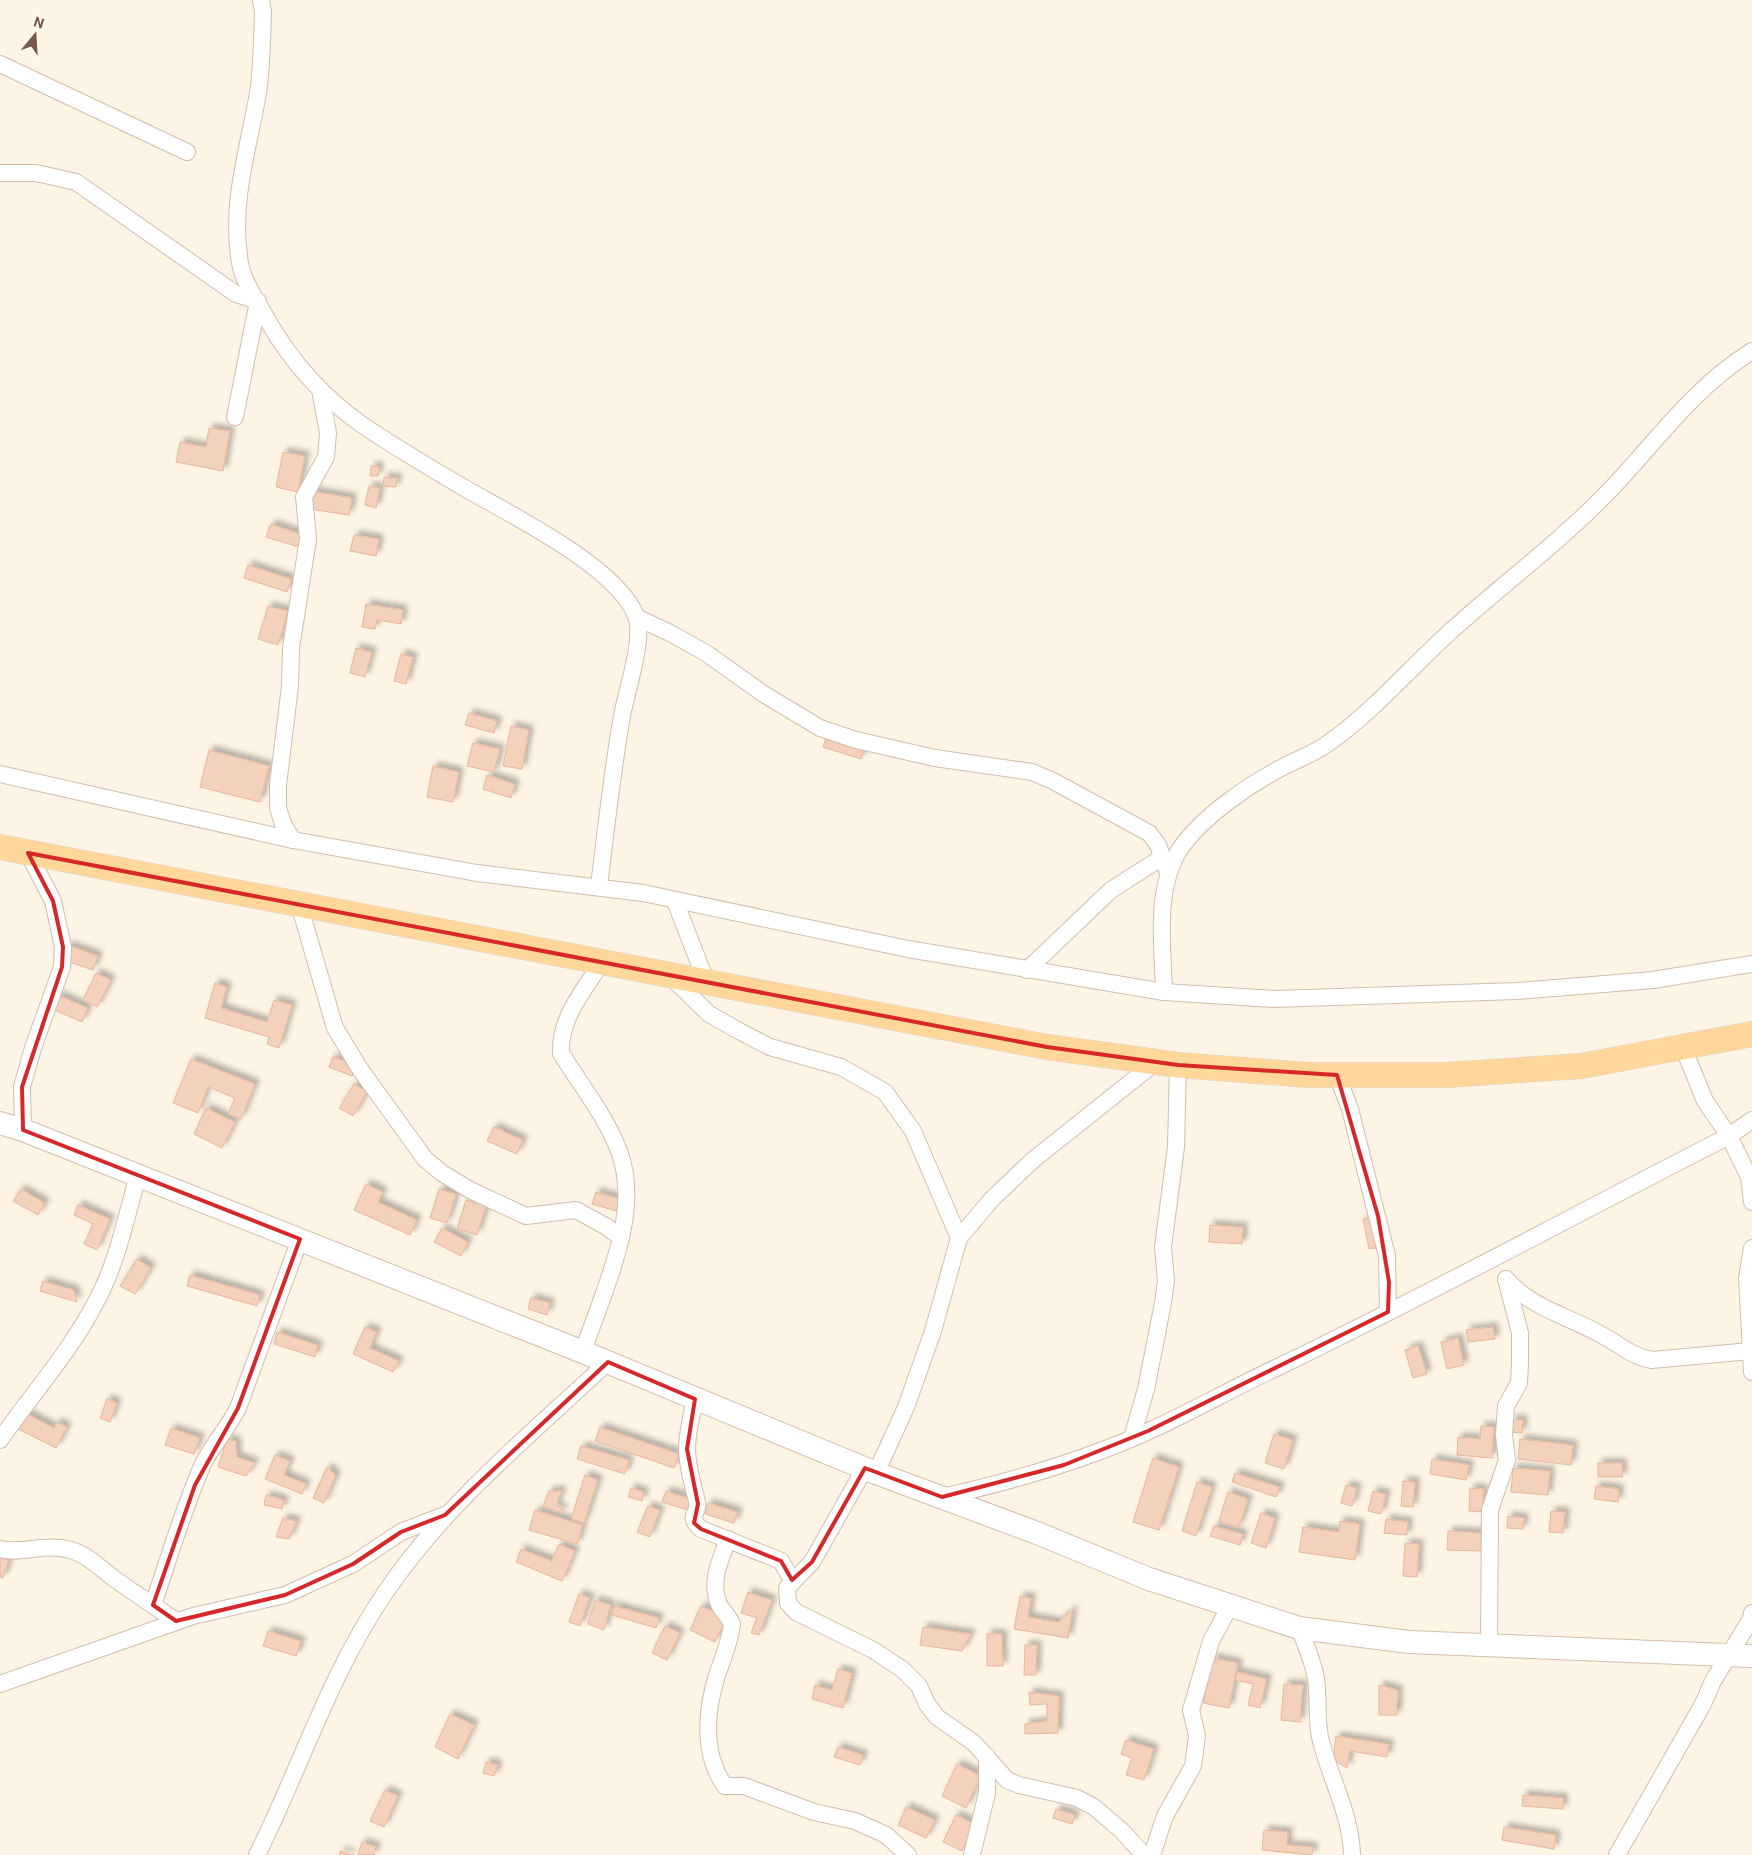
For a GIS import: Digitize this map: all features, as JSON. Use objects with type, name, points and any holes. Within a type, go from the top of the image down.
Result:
[{"type":"main road","points":[[0,847],[1047,1047],[1167,1063],[1337,1075],[1447,1076],[1582,1066],[1752,1034]]},
{"type":"street","points":[[261,0],[263,12],[258,91],[245,152],[236,214],[240,266],[279,340],[299,367],[320,389],[359,422],[382,438],[540,530],[592,566],[626,597],[638,618],[636,654],[622,715],[599,886]]},
{"type":"street","points":[[1,66],[187,152]]},
{"type":"street","points":[[0,173],[36,173],[76,182],[236,294],[258,301]]},
{"type":"street","points":[[235,417],[258,301]]},
{"type":"street","points":[[1027,970],[1112,890],[1164,866],[1191,835],[1215,812],[1264,778],[1329,743],[1354,722],[1467,616],[1571,528],[1610,490],[1714,377],[1752,350]]},
{"type":"street","points":[[293,840],[283,824],[278,808],[278,785],[289,695],[291,648],[308,539],[304,497],[326,457],[328,433],[320,389]]},
{"type":"street","points":[[638,618],[706,653],[762,693],[820,728],[893,748],[970,764],[1032,772],[1053,781],[1150,833],[1158,846],[1164,866],[1164,992]]},
{"type":"street","points":[[0,774],[293,840],[468,871],[599,886],[889,945],[1164,992],[1274,1000],[1517,991],[1644,981],[1752,964]]},
{"type":"street","points":[[23,1130],[22,1087],[33,1048],[62,967],[63,947],[53,901],[28,853]]},
{"type":"street","points":[[675,900],[706,981]]},
{"type":"street","points":[[299,904],[335,1028],[360,1069],[425,1159],[442,1173],[470,1190],[518,1213],[534,1217],[566,1210],[576,1210],[600,1222],[620,1237]]},
{"type":"street","points":[[583,1352],[627,1212],[628,1191],[625,1170],[610,1131],[561,1053],[560,1041],[574,1005],[603,962]]},
{"type":"street","points":[[667,974],[709,1014],[741,1032],[770,1047],[841,1068],[885,1092],[913,1131],[959,1238]]},
{"type":"street","points":[[1683,1047],[1705,1101],[1728,1136],[1749,1176],[1752,1202]]},
{"type":"street","points":[[1132,1438],[1146,1389],[1166,1281],[1164,1240],[1176,1147],[1167,1063],[1033,1160],[992,1199],[959,1238],[933,1331],[906,1408],[870,1471],[812,1562],[792,1580],[787,1588],[786,1595],[788,1604],[796,1612],[873,1650],[902,1669],[919,1686],[927,1704],[937,1717],[974,1743],[1007,1780],[1019,1785],[1077,1798],[1094,1807],[1122,1831],[1144,1855]]},
{"type":"street","points":[[1337,1075],[1350,1109],[1387,1256],[1388,1312]]},
{"type":"street","points":[[942,1497],[1019,1479],[1132,1438],[1498,1256],[1728,1136],[1752,1120]]},
{"type":"street","points":[[0,1123],[23,1130],[583,1352],[870,1471],[942,1497],[1149,1579],[1299,1628],[1409,1642],[1741,1655]]},
{"type":"street","points":[[0,1440],[74,1340],[97,1301],[115,1256],[138,1176]]},
{"type":"street","points":[[153,1606],[195,1485],[212,1449],[226,1430],[238,1408],[300,1239]]},
{"type":"street","points":[[1752,1248],[1747,1278],[1752,1372]]},
{"type":"street","points":[[1489,1645],[1490,1510],[1507,1460],[1504,1435],[1506,1406],[1519,1384],[1520,1363],[1520,1333],[1506,1278],[1498,1256]]},
{"type":"street","points":[[1506,1278],[1527,1299],[1599,1333],[1639,1359],[1652,1360],[1750,1351]]},
{"type":"street","points":[[257,1855],[322,1711],[384,1593],[445,1515],[608,1362]]},
{"type":"street","points":[[695,1399],[687,1450],[690,1476],[697,1505],[693,1520],[700,1529],[781,1561],[792,1580]]},
{"type":"street","points":[[2,1685],[176,1621],[285,1594],[353,1564],[401,1532],[445,1515]]},
{"type":"street","points":[[728,1539],[720,1559],[716,1590],[721,1607],[732,1624],[730,1643],[715,1685],[708,1733],[710,1756],[718,1776],[725,1786],[744,1786],[814,1812],[856,1821],[886,1835],[908,1855]]},
{"type":"street","points":[[0,1549],[11,1552],[60,1548],[78,1552],[92,1558],[115,1579],[176,1621]]},
{"type":"street","points":[[1152,1855],[1165,1816],[1193,1766],[1197,1736],[1191,1710],[1210,1640],[1230,1606]]},
{"type":"street","points":[[1617,1855],[1702,1704],[1712,1680],[1741,1655],[1752,1613]]},
{"type":"street","points":[[1299,1628],[1308,1649],[1316,1680],[1320,1734],[1327,1762],[1349,1822],[1352,1855]]},
{"type":"street","points":[[972,1855],[987,1793],[987,1756]]},
{"type":"highlighted area","points":[[28,853],[1047,1047],[1178,1065],[1337,1075],[1378,1216],[1389,1282],[1388,1312],[1148,1431],[1064,1465],[942,1497],[865,1468],[812,1562],[792,1580],[781,1561],[701,1529],[694,1523],[698,1504],[687,1449],[695,1399],[608,1362],[445,1515],[401,1532],[353,1564],[285,1595],[176,1621],[153,1605],[195,1485],[238,1408],[300,1239],[23,1130],[22,1087],[62,967],[63,947],[53,901]]},
{"type":"building","points":[[209,428],[230,431],[223,471],[176,462],[180,442],[206,447]]},
{"type":"building","points":[[283,452],[305,456],[298,492],[276,487]]},
{"type":"building","points":[[371,466],[379,467],[378,476],[370,476]]},
{"type":"building","points":[[384,477],[397,478],[396,487],[383,486]]},
{"type":"building","points":[[369,486],[380,488],[376,508],[365,505]]},
{"type":"building","points":[[312,491],[352,498],[349,515],[310,509]]},
{"type":"building","points":[[271,524],[303,535],[299,547],[266,537]]},
{"type":"building","points":[[354,535],[379,539],[376,556],[350,551]]},
{"type":"building","points":[[248,565],[291,579],[287,592],[244,578]]},
{"type":"building","points":[[366,604],[403,610],[401,624],[377,620],[375,629],[362,627]]},
{"type":"building","points":[[268,606],[288,611],[278,645],[258,639]]},
{"type":"building","points":[[356,648],[372,652],[365,677],[350,673]]},
{"type":"building","points":[[401,654],[413,657],[406,684],[394,681]]},
{"type":"building","points":[[469,713],[497,721],[494,733],[465,725]]},
{"type":"building","points":[[511,726],[529,730],[522,769],[503,766]]},
{"type":"building","points":[[827,735],[865,747],[861,759],[823,747]]},
{"type":"building","points":[[473,743],[500,749],[494,772],[467,766]]},
{"type":"building","points":[[209,750],[269,766],[260,802],[200,787]]},
{"type":"building","points":[[433,766],[459,772],[453,802],[427,797]]},
{"type":"building","points":[[487,775],[515,784],[511,798],[483,789]]},
{"type":"building","points":[[68,945],[98,956],[93,970],[63,960]]},
{"type":"building","points":[[96,973],[111,980],[97,1007],[83,1000]]},
{"type":"building","points":[[215,983],[227,987],[221,1008],[267,1022],[274,1000],[292,1005],[279,1048],[267,1044],[269,1037],[205,1018]]},
{"type":"building","points":[[58,995],[88,1008],[82,1022],[52,1009]]},
{"type":"building","points":[[333,1057],[356,1065],[352,1076],[329,1067]]},
{"type":"building","points":[[191,1059],[255,1084],[241,1119],[228,1114],[235,1098],[208,1087],[198,1113],[173,1103]]},
{"type":"building","points":[[354,1084],[367,1092],[353,1116],[339,1108]]},
{"type":"building","points":[[206,1108],[235,1122],[222,1148],[194,1134]]},
{"type":"building","points":[[494,1127],[523,1140],[517,1154],[487,1141]]},
{"type":"building","points":[[366,1184],[383,1192],[378,1202],[417,1220],[410,1235],[354,1210]]},
{"type":"building","points":[[21,1189],[45,1203],[38,1215],[13,1201]]},
{"type":"building","points":[[439,1189],[456,1194],[447,1223],[430,1218]]},
{"type":"building","points":[[596,1192],[623,1200],[620,1212],[592,1204]]},
{"type":"building","points":[[466,1200],[486,1206],[477,1235],[457,1229]]},
{"type":"building","points":[[78,1205],[110,1219],[97,1250],[84,1244],[93,1224],[74,1215]]},
{"type":"building","points":[[1376,1216],[1382,1247],[1369,1249],[1363,1219]]},
{"type":"building","points":[[1210,1225],[1243,1227],[1242,1244],[1209,1242]]},
{"type":"building","points":[[442,1228],[468,1242],[461,1256],[434,1242]]},
{"type":"building","points":[[137,1259],[151,1268],[135,1294],[120,1286]]},
{"type":"building","points":[[190,1275],[260,1295],[257,1306],[187,1286]]},
{"type":"building","points":[[43,1281],[74,1290],[77,1302],[40,1291]]},
{"type":"building","points":[[531,1298],[550,1303],[547,1315],[528,1309]]},
{"type":"building","points":[[365,1327],[377,1332],[370,1348],[399,1361],[393,1372],[353,1354]]},
{"type":"building","points":[[1493,1327],[1495,1339],[1468,1342],[1466,1330]]},
{"type":"building","points":[[277,1332],[318,1345],[315,1357],[274,1344]]},
{"type":"building","points":[[1458,1338],[1464,1365],[1447,1369],[1441,1342]]},
{"type":"building","points":[[1418,1346],[1427,1374],[1413,1378],[1405,1350]]},
{"type":"building","points":[[107,1399],[117,1403],[110,1422],[100,1418]]},
{"type":"building","points":[[26,1413],[54,1428],[57,1422],[67,1427],[56,1448],[18,1429]]},
{"type":"building","points":[[1512,1419],[1523,1420],[1522,1433],[1511,1432]]},
{"type":"building","points":[[1481,1426],[1494,1427],[1492,1458],[1457,1455],[1458,1437],[1480,1439]]},
{"type":"building","points":[[600,1427],[679,1454],[674,1468],[595,1441]]},
{"type":"building","points":[[171,1428],[200,1438],[194,1454],[165,1445]]},
{"type":"building","points":[[1274,1434],[1293,1440],[1284,1469],[1265,1463]]},
{"type":"building","points":[[227,1439],[236,1441],[237,1457],[255,1463],[246,1476],[218,1467]]},
{"type":"building","points":[[1520,1439],[1573,1445],[1571,1465],[1518,1459]]},
{"type":"building","points":[[581,1446],[629,1460],[625,1474],[577,1459]]},
{"type":"building","points":[[275,1455],[290,1461],[284,1475],[306,1484],[302,1494],[265,1479]]},
{"type":"building","points":[[1153,1458],[1179,1467],[1159,1530],[1133,1522]]},
{"type":"building","points":[[1432,1459],[1469,1465],[1466,1480],[1430,1474]]},
{"type":"building","points":[[1598,1463],[1622,1463],[1622,1477],[1598,1477]]},
{"type":"building","points":[[327,1467],[336,1475],[324,1503],[313,1498]]},
{"type":"building","points":[[1513,1468],[1550,1471],[1548,1495],[1511,1492]]},
{"type":"building","points":[[1235,1473],[1280,1487],[1276,1497],[1232,1482]]},
{"type":"building","points":[[585,1475],[598,1480],[584,1523],[571,1519]]},
{"type":"building","points":[[1403,1481],[1415,1482],[1413,1507],[1401,1506]]},
{"type":"building","points":[[1197,1482],[1212,1487],[1196,1536],[1182,1531]]},
{"type":"building","points":[[1346,1485],[1357,1488],[1352,1506],[1341,1503]]},
{"type":"building","points":[[1596,1486],[1619,1489],[1618,1502],[1594,1499]]},
{"type":"building","points":[[631,1488],[644,1492],[642,1501],[628,1497]]},
{"type":"building","points":[[1470,1488],[1484,1489],[1482,1512],[1469,1511]]},
{"type":"building","points":[[549,1491],[562,1491],[556,1506],[563,1509],[562,1513],[543,1506]]},
{"type":"building","points":[[666,1491],[695,1500],[691,1511],[662,1502]]},
{"type":"building","points":[[1373,1491],[1386,1494],[1381,1514],[1368,1511]]},
{"type":"building","points":[[1228,1492],[1248,1499],[1239,1527],[1219,1521]]},
{"type":"building","points":[[266,1495],[284,1500],[282,1509],[264,1505]]},
{"type":"building","points":[[708,1503],[738,1512],[734,1523],[705,1514]]},
{"type":"building","points":[[648,1506],[660,1510],[650,1537],[637,1532]]},
{"type":"building","points":[[535,1510],[583,1525],[577,1544],[529,1530]]},
{"type":"building","points":[[1551,1511],[1565,1512],[1563,1533],[1549,1532]]},
{"type":"building","points":[[1261,1513],[1275,1518],[1266,1548],[1251,1543]]},
{"type":"building","points":[[1508,1516],[1524,1518],[1523,1529],[1507,1528]]},
{"type":"building","points":[[283,1518],[297,1521],[289,1539],[276,1537]]},
{"type":"building","points":[[1386,1519],[1408,1522],[1407,1535],[1384,1533]]},
{"type":"building","points":[[1340,1521],[1360,1524],[1355,1560],[1299,1552],[1303,1527],[1339,1532]]},
{"type":"building","points":[[1214,1526],[1243,1534],[1240,1545],[1210,1536]]},
{"type":"building","points":[[1448,1531],[1482,1533],[1481,1551],[1447,1550]]},
{"type":"building","points":[[1405,1543],[1419,1544],[1417,1577],[1403,1576]]},
{"type":"building","points":[[559,1544],[575,1551],[562,1581],[516,1562],[521,1549],[552,1561]]},
{"type":"building","points":[[0,1557],[9,1560],[3,1578],[0,1577]]},
{"type":"building","points":[[748,1592],[772,1600],[759,1635],[751,1633],[757,1618],[741,1613]]},
{"type":"building","points":[[579,1594],[590,1598],[580,1626],[569,1622]]},
{"type":"building","points":[[1020,1596],[1031,1598],[1028,1617],[1058,1622],[1073,1609],[1068,1638],[1014,1629]]},
{"type":"building","points":[[595,1600],[611,1605],[604,1630],[588,1624]]},
{"type":"building","points":[[614,1606],[659,1618],[656,1628],[612,1615]]},
{"type":"building","points":[[701,1606],[727,1618],[715,1642],[690,1630]]},
{"type":"building","points":[[665,1626],[680,1633],[667,1660],[652,1653]]},
{"type":"building","points":[[923,1627],[971,1634],[962,1651],[920,1645]]},
{"type":"building","points":[[268,1631],[301,1641],[296,1656],[263,1646]]},
{"type":"building","points":[[987,1634],[1002,1634],[1003,1666],[987,1666]]},
{"type":"building","points":[[1025,1645],[1037,1645],[1036,1675],[1024,1675]]},
{"type":"building","points":[[1213,1658],[1238,1663],[1229,1708],[1203,1703]]},
{"type":"building","points":[[838,1669],[852,1673],[843,1708],[812,1699],[815,1685],[832,1690]]},
{"type":"building","points":[[1237,1672],[1267,1679],[1260,1708],[1248,1705],[1253,1684],[1235,1680]]},
{"type":"building","points":[[1284,1684],[1303,1685],[1300,1722],[1281,1720]]},
{"type":"building","points":[[1379,1685],[1398,1690],[1397,1715],[1379,1715]]},
{"type":"building","points":[[1029,1692],[1059,1696],[1058,1733],[1025,1734],[1025,1724],[1047,1721],[1047,1704],[1030,1705]]},
{"type":"building","points":[[450,1714],[474,1725],[458,1759],[435,1747]]},
{"type":"building","points":[[1336,1736],[1389,1744],[1387,1757],[1350,1751],[1347,1768],[1333,1760]]},
{"type":"building","points":[[1126,1740],[1154,1749],[1144,1780],[1126,1775],[1132,1758],[1121,1754]]},
{"type":"building","points":[[838,1747],[863,1755],[860,1765],[834,1757]]},
{"type":"building","points":[[486,1762],[498,1765],[494,1776],[483,1773]]},
{"type":"building","points":[[957,1764],[981,1776],[966,1808],[942,1796]]},
{"type":"building","points":[[385,1790],[398,1796],[384,1827],[370,1821]]},
{"type":"building","points":[[1523,1795],[1563,1798],[1563,1809],[1522,1806]]},
{"type":"building","points":[[906,1807],[935,1820],[926,1838],[898,1825]]},
{"type":"building","points":[[1056,1809],[1075,1815],[1072,1824],[1053,1818]]},
{"type":"building","points":[[956,1815],[975,1824],[962,1851],[943,1842]]},
{"type":"building","points":[[1504,1827],[1556,1835],[1554,1849],[1502,1840]]},
{"type":"building","points":[[1264,1830],[1288,1832],[1287,1845],[1313,1847],[1312,1855],[1262,1850]]},
{"type":"building","points":[[362,1842],[376,1847],[374,1855],[358,1855]]},
{"type":"building","points":[[341,1851],[354,1855],[339,1855]]}]
